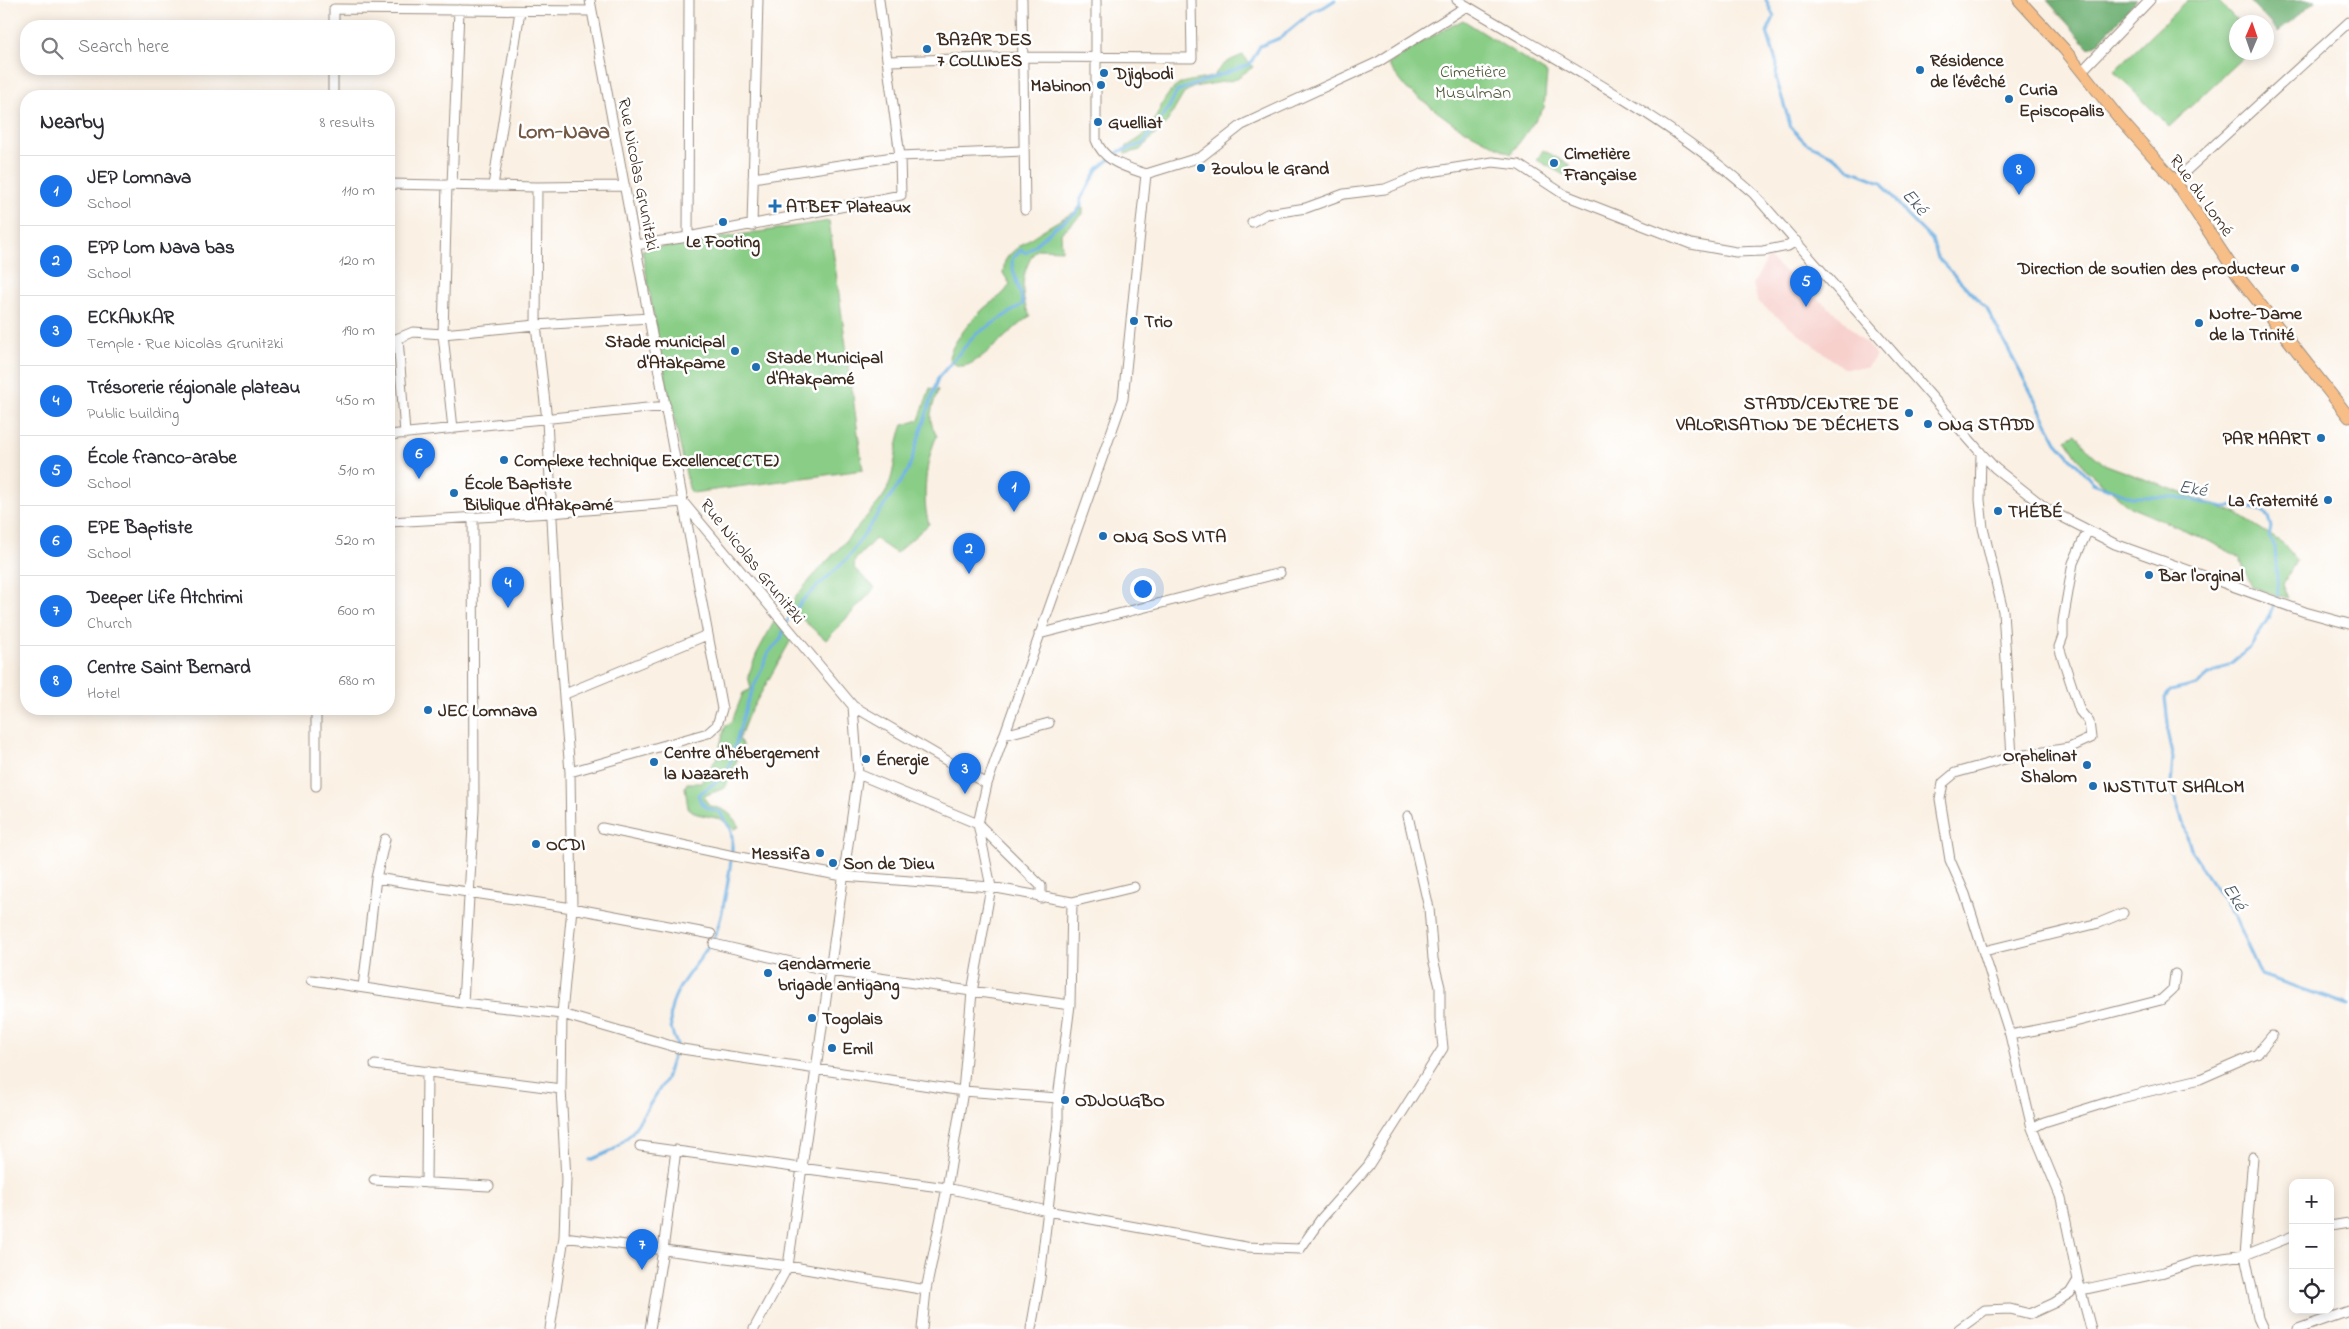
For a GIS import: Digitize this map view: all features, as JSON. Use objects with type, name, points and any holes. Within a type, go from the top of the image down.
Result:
[{"type":"main road","name":"Rue du Lomé","points":[[2019,0],[2082,70],[2119,118],[2175,181],[2238,276],[2349,417]]},
{"type":"street","name":"Rue Nicolas Grunitzki","points":[[590,0],[683,502],[761,593],[787,628],[853,706],[986,784]]},
{"type":"street","points":[[688,237],[690,0]]},
{"type":"street","points":[[752,226],[758,0]]},
{"type":"street","points":[[636,245],[752,226],[901,195],[900,156],[879,0]]},
{"type":"street","points":[[1022,0],[1025,210]]},
{"type":"street","points":[[1096,0],[1096,140],[1100,149],[1116,163],[1146,174],[1202,157],[1242,125],[1378,62],[1466,6]]},
{"type":"street","points":[[888,61],[1024,57],[1192,58],[1191,0]]},
{"type":"street","points":[[1457,0],[1631,104],[1697,148],[1754,194],[1980,453],[1995,468],[2040,504],[2088,532],[2115,544],[2267,599],[2349,624]]},
{"type":"street","points":[[2082,70],[2150,0]]},
{"type":"street","points":[[334,20],[334,9],[592,12]]},
{"type":"street","points":[[453,429],[443,334],[459,10]]},
{"type":"street","points":[[493,186],[520,11]]},
{"type":"street","points":[[2175,181],[2349,22]]},
{"type":"street","points":[[333,75],[333,90]]},
{"type":"street","points":[[753,178],[900,156],[1024,151]]},
{"type":"street","points":[[1252,222],[1267,214],[1306,208],[1344,194],[1385,189],[1424,173],[1493,162],[1519,165],[1572,198],[1691,244],[1736,252],[1763,251],[1788,246],[1796,240]]},
{"type":"street","points":[[922,1329],[926,1290],[947,1188],[963,1091],[972,992],[991,887],[978,824],[986,784],[1123,399],[1146,174]]},
{"type":"street","points":[[395,184],[537,187],[625,186]]},
{"type":"street","points":[[537,187],[536,325],[547,420],[556,597],[570,772],[572,908],[562,1014],[561,1089],[566,1179],[564,1238],[550,1329]]},
{"type":"street","points":[[395,339],[413,332],[443,334],[536,325],[650,318]]},
{"type":"street","points":[[398,338],[405,434]]},
{"type":"street","points":[[395,435],[666,406]]},
{"type":"street","points":[[1980,453],[1980,500],[1992,570],[2003,611],[2012,757]]},
{"type":"street","points":[[395,522],[551,513],[683,502],[722,709],[717,725],[708,733],[570,772]]},
{"type":"street","points":[[464,1003],[474,808],[473,518]]},
{"type":"street","points":[[2088,532],[2073,563],[2063,621],[2063,636],[2059,648],[2080,711],[2089,722],[2091,738],[2069,748],[2012,757],[1955,774],[1947,777],[1940,789],[1943,826],[1950,860],[1965,894],[2010,1035],[2032,1128],[2061,1198],[2078,1280],[2091,1329]]},
{"type":"street","points":[[1039,634],[1280,573]]},
{"type":"street","points":[[565,694],[708,635]]},
{"type":"street","points":[[754,1329],[788,1266],[858,774],[853,706]]},
{"type":"street","points":[[316,715],[316,786]]},
{"type":"street","points":[[1004,735],[1049,722]]},
{"type":"street","points":[[858,774],[978,824],[1041,886],[1041,898]]},
{"type":"street","points":[[640,1146],[802,1170],[947,1188],[1046,1211],[1246,1247],[1300,1249],[1321,1220],[1368,1166],[1443,1048],[1440,1019],[1440,987],[1433,959],[1430,908],[1408,816]]},
{"type":"street","points":[[602,828],[843,876],[991,887],[1041,898],[1072,902],[1134,887]]},
{"type":"street","points":[[363,986],[376,878],[384,839]]},
{"type":"street","points":[[376,878],[470,894],[572,908],[711,934]]},
{"type":"street","points":[[1031,1329],[1040,1278],[1046,1211],[1058,1123],[1058,1098],[1070,1005],[1072,902]]},
{"type":"street","points":[[1984,951],[2099,923],[2123,913]]},
{"type":"street","points":[[714,944],[830,971],[1070,1005]]},
{"type":"street","points":[[2010,1035],[2067,1024],[2160,1000],[2173,990],[2175,974]]},
{"type":"street","points":[[312,980],[363,986],[464,1003],[562,1014],[682,1049],[963,1091],[1058,1098]]},
{"type":"street","points":[[2032,1128],[2044,1122],[2121,1098],[2200,1079],[2258,1054],[2272,1036]]},
{"type":"street","points":[[375,1065],[561,1089]]},
{"type":"street","points":[[426,1183],[427,1071]]},
{"type":"street","points":[[650,1329],[663,1250],[676,1150]]},
{"type":"street","points":[[2253,1157],[2245,1255],[2258,1318],[2263,1329]]},
{"type":"street","points":[[374,1180],[488,1186]]},
{"type":"street","points":[[2334,1225],[2349,1223]]},
{"type":"street","points":[[564,1238],[788,1266],[926,1290]]},
{"type":"street","points":[[2081,1290],[2164,1272],[2194,1262],[2245,1255],[2289,1238]]},
{"type":"street","points":[[1959,1329],[1985,1310],[2010,1309],[2030,1314],[2070,1293],[2078,1280]]},
{"type":"street","points":[[2298,1329],[2349,1311]]},
{"type":"shaded area","points":[[1768,258],[1838,315],[1877,355],[1866,368],[1843,368],[1758,302],[1753,284]]},
{"type":"green space","points":[[2047,0],[2137,0],[2095,46],[2089,48]]},
{"type":"green space","points":[[2188,0],[2217,0],[2232,15],[2229,15],[2229,60],[2240,60],[2169,127],[2114,71]]},
{"type":"green space","points":[[2249,0],[2316,0],[2278,32],[2274,28],[2274,15],[2263,15]]},
{"type":"green space","name":"Cimetière Musulman","points":[[1463,20],[1547,73],[1544,108],[1511,154],[1454,124],[1407,89],[1388,65],[1417,44]]},
{"type":"green space","points":[[1243,55],[1253,67],[1234,80],[1194,87],[1185,92],[1167,122],[1140,150],[1125,154],[1126,147],[1143,136],[1150,128],[1164,101],[1173,89],[1183,83],[1214,76],[1226,63]]},
{"type":"green space","points":[[1543,150],[1570,165],[1564,175],[1537,160]]},
{"type":"green space","points":[[1083,208],[1083,214],[1061,233],[1062,250],[1037,249],[1028,264],[1023,281],[1023,290],[1026,308],[1030,316],[977,360],[969,365],[954,364],[949,358],[959,337],[977,315],[1003,294],[1010,284],[1003,273],[1005,261],[1018,247],[1065,217]]},
{"type":"green space","name":"Stade Municipal d'Atakpamé","points":[[829,221],[863,470],[692,493],[689,488],[660,351],[642,250]]},
{"type":"green space","points":[[930,388],[938,390],[931,413],[932,424],[937,436],[930,456],[925,492],[929,524],[896,553],[875,539],[855,560],[854,568],[875,588],[826,640],[788,607],[877,505],[886,492],[890,483],[903,425],[919,420]]},
{"type":"green space","points":[[2076,434],[2090,452],[2104,464],[2236,513],[2284,544],[2296,561],[2283,584],[2288,599],[2252,587],[2239,557],[2199,536],[2130,507],[2085,469],[2066,439]]},
{"type":"green space","points":[[775,620],[791,640],[748,716],[739,739],[743,746],[725,788],[706,795],[704,798],[710,806],[724,810],[731,815],[739,827],[734,829],[721,819],[697,814],[688,808],[685,787],[687,783],[701,783],[717,757],[725,727],[732,721],[743,693],[751,689],[748,676],[757,653]]},
{"type":"waterway","points":[[590,1160],[613,1150],[631,1134],[666,1079],[677,1044],[671,1028],[670,1014],[674,1000],[688,975],[714,937],[717,929],[730,868],[732,853],[731,832],[720,812],[706,807],[698,795],[727,774],[747,703],[769,652],[781,639],[785,624],[802,601],[847,559],[908,471],[938,378],[975,335],[1023,304],[1013,271],[1012,259],[1021,250],[1026,253],[1054,228],[1075,214],[1081,206],[1081,199],[1098,169],[1120,151],[1143,144],[1168,109],[1177,91],[1250,64],[1260,46],[1280,38],[1313,11],[1335,0]]},
{"type":"waterway","name":"Eké","points":[[1766,0],[1774,17],[1767,32],[1777,64],[1776,78],[1791,128],[1806,143],[1832,155],[1851,170],[1881,182],[1907,215],[1932,240],[1938,258],[1987,309],[2057,442],[2093,483],[2132,497],[2177,497],[2224,507],[2244,506],[2263,511],[2268,517],[2271,527],[2269,538],[2275,547],[2278,597],[2250,648],[2232,663],[2210,674],[2197,685],[2170,691],[2165,698],[2167,731],[2173,758],[2171,785],[2192,852],[2234,916],[2261,975],[2349,1005]]},
{"type":"place","name":"BAZAR DES 7 COLLINES","points":[[927,49]]},
{"type":"place","name":"Résidence de l'évêché","points":[[1920,70]]},
{"type":"place","name":"Djigbodi","points":[[1104,73]]},
{"type":"place","name":"Mabinon","points":[[1101,85]]},
{"type":"place","name":"Curia Episcopalis","points":[[2009,99]]},
{"type":"place","name":"Guelliat","points":[[1098,122]]},
{"type":"place","name":"Cimetière Française","points":[[1554,163]]},
{"type":"place","name":"Zoulou le Grand","points":[[1201,168]]},
{"type":"place","name":"Centre Saint Bernard","points":[[2019,195]]},
{"type":"place","name":"ATBEF Plateaux","points":[[775,206]]},
{"type":"place","name":"Le Footing","points":[[723,222]]},
{"type":"place","name":"Direction de soutien des producteur","points":[[2295,268]]},
{"type":"place","name":"École franco-arabe","points":[[1806,307]]},
{"type":"place","name":"Trio","points":[[1134,321]]},
{"type":"place","name":"Notre-Dame de la Trinité","points":[[2199,323]]},
{"type":"place","name":"Stade municipal d'Atakpame","points":[[735,351]]},
{"type":"place","name":"Stade Municipal d'Atakpamé","points":[[756,367]]},
{"type":"place","name":"STADD/CENTRE DE VALORISATION DE DÉCHETS","points":[[1909,413]]},
{"type":"place","name":"ONG STADD","points":[[1928,424]]},
{"type":"place","name":"PAR MAART","points":[[2321,438]]},
{"type":"place","name":"Complexe technique Excellence(CTE)","points":[[504,460]]},
{"type":"place","name":"EPE Baptiste","points":[[419,479]]},
{"type":"place","name":"École Baptiste Biblique d'Atakpamé","points":[[454,493]]},
{"type":"place","name":"La fraternité","points":[[2328,500]]},
{"type":"place","name":"THÉBÉ","points":[[1998,511]]},
{"type":"place","name":"JEP Lomnava","points":[[1014,512]]},
{"type":"place","name":"ONG SOS VITA","points":[[1103,536]]},
{"type":"place","name":"EPP Lom Nava bas","points":[[969,574]]},
{"type":"place","name":"Bar l'orginal","points":[[2149,575]]},
{"type":"place","name":"Trésorerie régionale plateau","points":[[508,608]]},
{"type":"place","name":"JEC Lomnava","points":[[428,710]]},
{"type":"place","name":"Énergie","points":[[866,759]]},
{"type":"place","name":"Centre d'hébergement la Nazareth","points":[[654,762]]},
{"type":"place","name":"Orphelinat Shalom","points":[[2087,765]]},
{"type":"place","name":"INSTITUT SHALOM","points":[[2093,786]]},
{"type":"place","name":"ECKANKAR","points":[[965,794]]},
{"type":"place","name":"OCDI","points":[[536,844]]},
{"type":"place","name":"Messifa","points":[[820,853]]},
{"type":"place","name":"Son de Dieu","points":[[833,863]]},
{"type":"place","name":"Gendarmerie brigade antigang","points":[[768,973]]},
{"type":"place","name":"Togolais","points":[[812,1018]]},
{"type":"place","name":"Emil","points":[[832,1048]]},
{"type":"place","name":"ODJOUGBO","points":[[1065,1100]]},
{"type":"place","name":"Deeper Life Atchrimi","points":[[642,1270]]},
{"type":"district","name":"Lom-Nava","points":[[564,130]]}]
